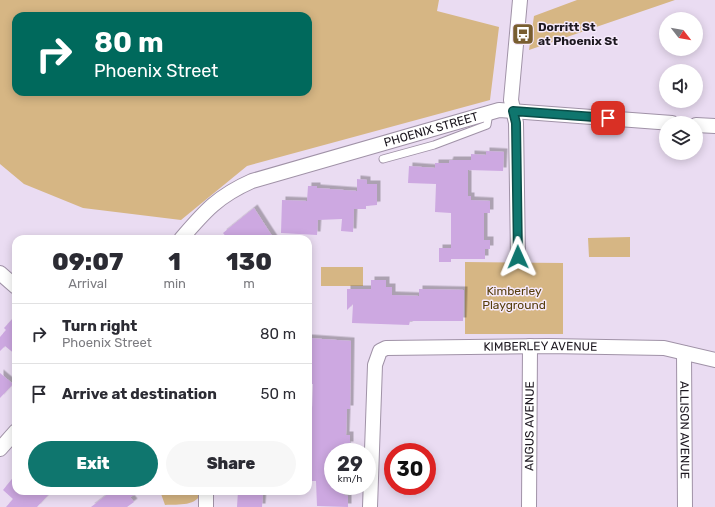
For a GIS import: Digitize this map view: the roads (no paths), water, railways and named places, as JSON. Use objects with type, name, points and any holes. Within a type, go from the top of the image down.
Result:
[{"type":"street","points":[[518,257],[516,123],[511,95],[520,0]]},
{"type":"street","name":"PHOENIX STREET","points":[[184,235],[204,212],[226,194],[252,181],[489,112],[499,110],[659,122]]},
{"type":"street","points":[[703,125],[715,126]]},
{"type":"street","points":[[0,273],[12,284]]},
{"type":"street","name":"KIMBERLEY AVENUE","points":[[370,507],[375,365],[380,351],[386,348],[530,346],[664,348],[715,360]]},
{"type":"street","name":"ANGUS AVENUE","points":[[529,507],[530,346]]},
{"type":"street","name":"ALLISON AVENUE","points":[[684,353],[685,507]]},
{"type":"street","points":[[0,449],[12,436]]},
{"type":"street","points":[[206,495],[206,507]]},
{"type":"lane","points":[[383,159],[434,145],[487,125],[489,112]]},
{"type":"place","name":"Dorritt St at Phoenix St","points":[[523,34]]},
{"type":"park label","name":"Kimberley Playground","points":[[514,298]]}]
